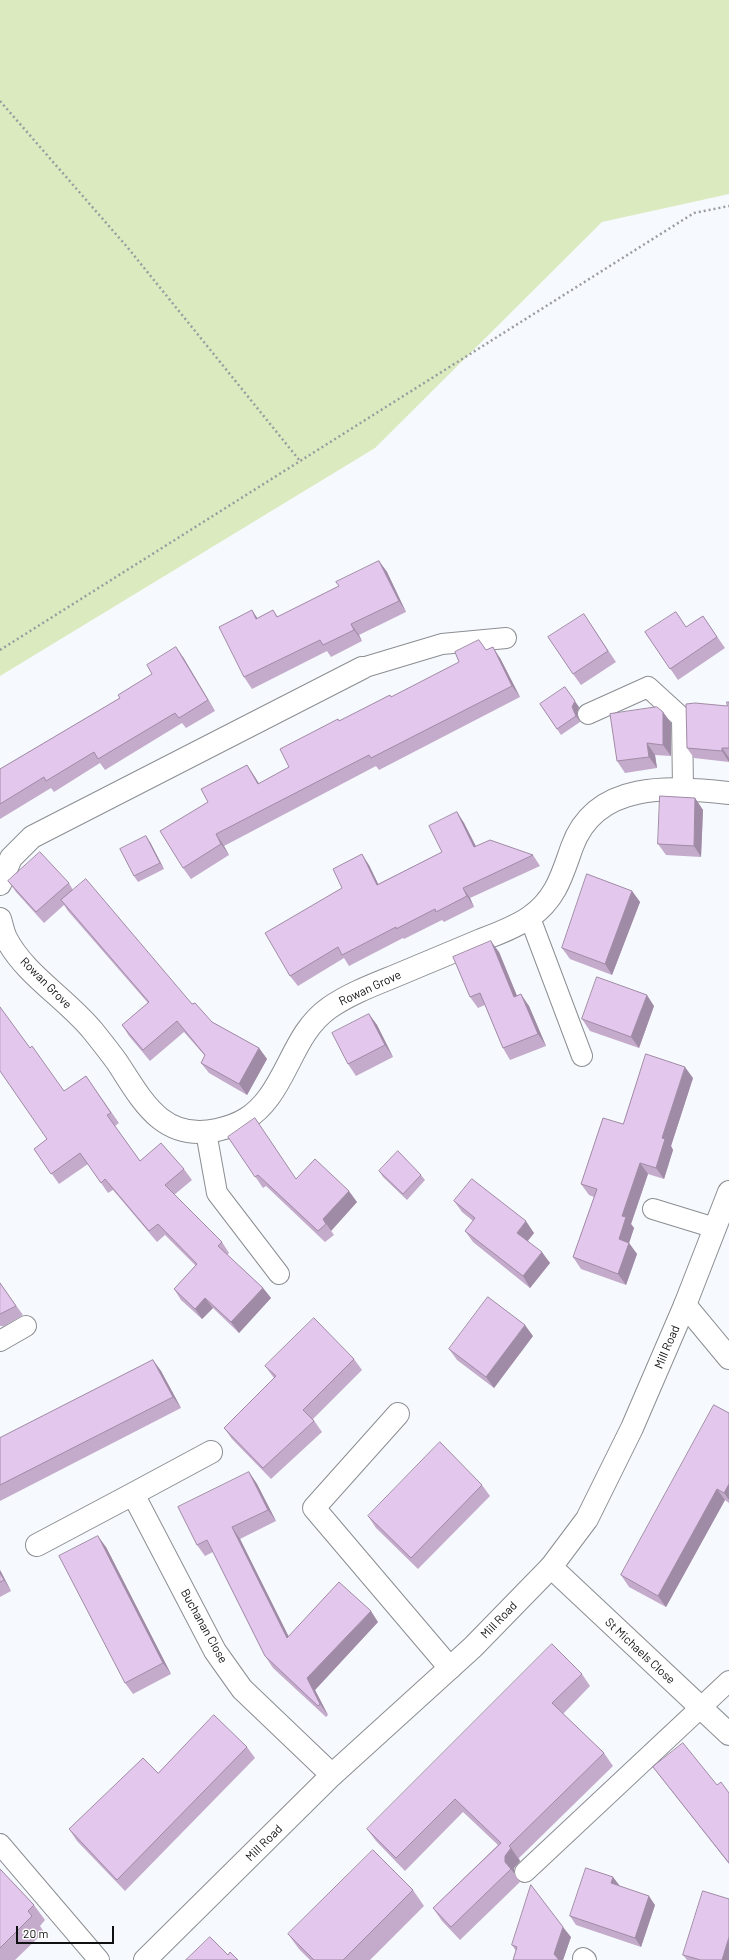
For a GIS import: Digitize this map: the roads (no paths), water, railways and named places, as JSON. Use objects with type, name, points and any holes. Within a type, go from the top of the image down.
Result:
[{"type":"street","points":[[0,884],[11,858],[32,837],[362,668]]},
{"type":"street","name":"Rowan Grove","points":[[0,919],[6,937],[22,961],[90,1028],[115,1060],[139,1098],[160,1119],[182,1130],[206,1132],[236,1126],[254,1114],[270,1096],[306,1031],[328,1009],[354,993],[502,932],[530,918],[552,897],[560,881],[573,843],[583,824],[598,808],[619,798],[644,792],[683,788],[729,793]]},
{"type":"street","name":"Mill Road","points":[[146,1960],[332,1775],[473,1647],[551,1567],[587,1519],[632,1428],[685,1305],[729,1192]]},
{"type":"street","points":[[685,1305],[729,1358]]},
{"type":"street","points":[[398,1414],[314,1508],[450,1668]]},
{"type":"street","points":[[37,1545],[211,1452]]},
{"type":"street","name":"Buchanan Close","points":[[133,1494],[215,1651],[242,1689],[332,1775]]},
{"type":"street","name":"St Michaels Close","points":[[551,1567],[729,1734]]},
{"type":"lane","points":[[362,668],[442,644],[506,638]]},
{"type":"lane","points":[[588,714],[648,687],[682,718],[683,788]]},
{"type":"lane","points":[[530,918],[582,1056]]},
{"type":"lane","points":[[206,1132],[216,1193],[279,1274]]},
{"type":"lane","points":[[653,1209],[715,1228]]},
{"type":"lane","points":[[0,1341],[26,1326]]},
{"type":"lane","points":[[525,1872],[702,1708],[729,1681]]},
{"type":"lane","points":[[0,1844],[99,1960]]}]
